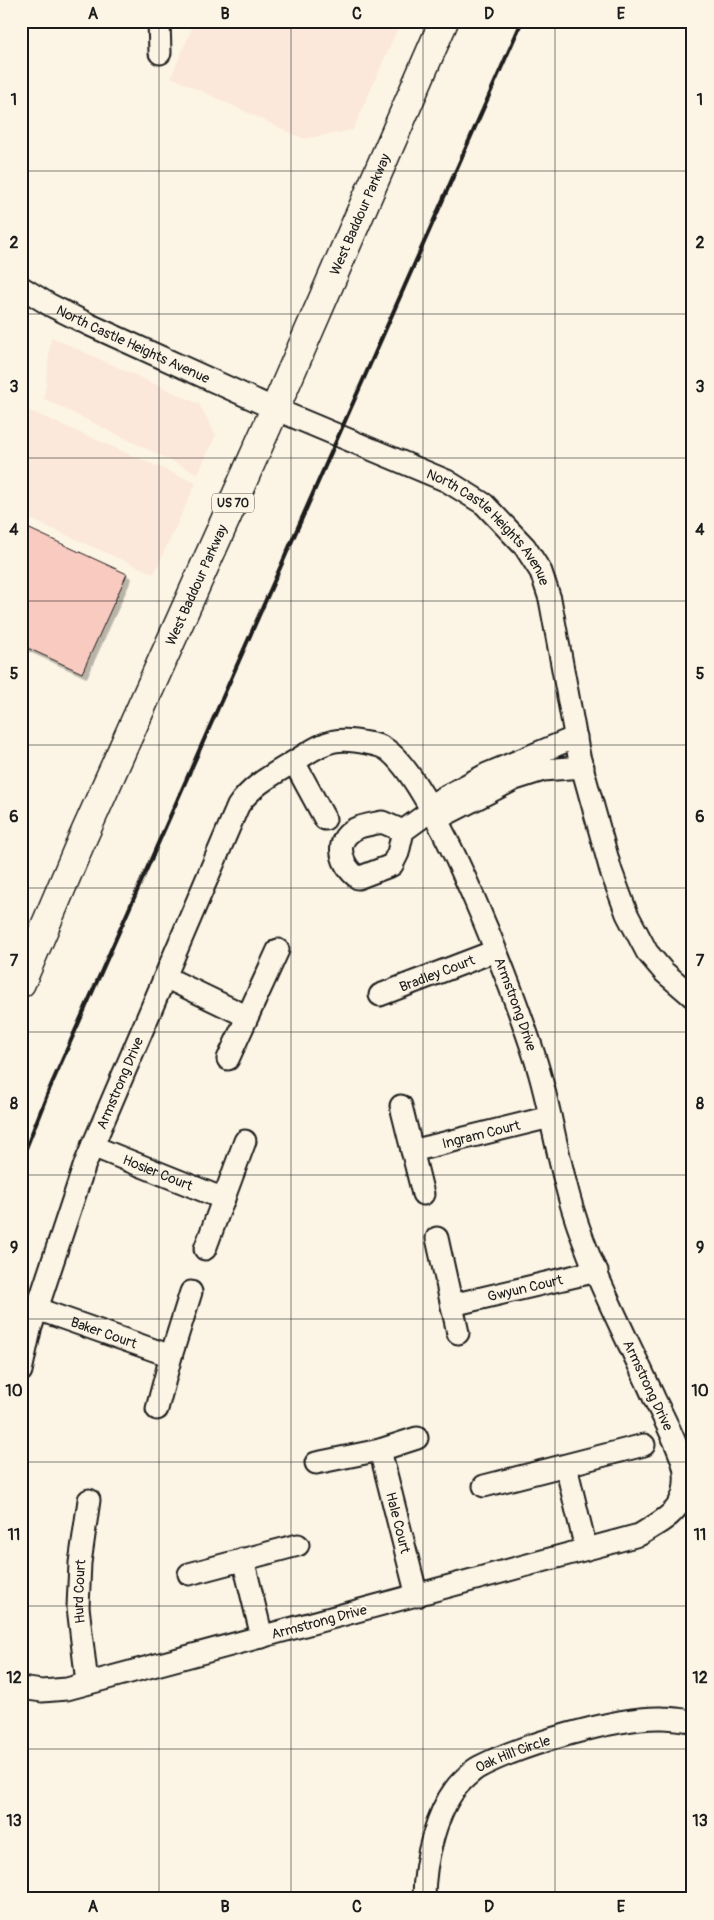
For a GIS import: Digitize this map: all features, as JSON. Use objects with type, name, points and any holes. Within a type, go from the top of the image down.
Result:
[{"type":"main road","name":"West Baddour Parkway","points":[[21,984],[80,844],[275,409],[444,21]]},
{"type":"street","points":[[159,21],[160,53]]},
{"type":"street","name":"North Castle Heights Avenue","points":[[21,287],[50,305],[90,325],[275,409],[446,481],[484,504],[525,547],[540,572],[550,599],[582,767],[611,871],[627,914],[647,952],[664,972],[693,997]]},
{"type":"street","points":[[403,831],[487,774],[576,737]]},
{"type":"street","name":"Armstrong Drive","points":[[21,1370],[37,1309],[92,1146],[238,806],[248,791],[322,744],[345,739],[384,747],[409,772],[433,811],[472,893],[539,1072],[572,1208],[597,1271],[666,1423],[685,1471],[683,1496],[672,1516],[639,1535],[87,1684],[58,1690],[21,1688]]},
{"type":"street","points":[[294,762],[325,819]]},
{"type":"street","points":[[433,811],[515,778],[542,770],[582,767]]},
{"type":"street","points":[[228,1060],[246,1016],[278,950]]},
{"type":"street","name":"Bradley Court","points":[[380,995],[495,951]]},
{"type":"street","points":[[165,977],[246,1016]]},
{"type":"street","points":[[401,1106],[423,1194]]},
{"type":"street","name":"Ingram Court","points":[[412,1152],[550,1117]]},
{"type":"street","points":[[205,1249],[245,1141]]},
{"type":"street","name":"Hosier Court","points":[[92,1146],[224,1199]]},
{"type":"street","points":[[437,1238],[458,1333]]},
{"type":"street","name":"Gwyun Court","points":[[452,1305],[597,1271]]},
{"type":"street","points":[[157,1409],[170,1356],[191,1292]]},
{"type":"street","name":"Baker Court","points":[[37,1309],[170,1356]]},
{"type":"street","points":[[316,1463],[380,1450],[417,1438]]},
{"type":"street","points":[[484,1486],[644,1445]]},
{"type":"street","name":"Hale Court","points":[[380,1450],[417,1596]]},
{"type":"street","points":[[566,1466],[586,1549]]},
{"type":"street","name":"Hurd Court","points":[[87,1684],[78,1607],[80,1563],[89,1500]]},
{"type":"street","points":[[189,1574],[298,1545]]},
{"type":"street","points":[[243,1560],[262,1637]]},
{"type":"street","name":"Oak Hill Circle","points":[[424,1899],[427,1860],[435,1830],[448,1801],[460,1783],[478,1767],[514,1752],[557,1738],[635,1720],[662,1718],[693,1721]]},
{"type":"shaded area","points":[[195,21],[401,21],[353,130],[304,139],[171,77]]},
{"type":"shaded area","points":[[51,337],[199,404],[216,435],[198,474],[44,399]]},
{"type":"shaded area","points":[[21,407],[196,483],[154,574],[21,515]]},
{"type":"building","points":[[21,525],[127,574],[82,673],[21,645]]},
{"type":"railway","points":[[21,1161],[49,1090],[522,21]]}]
